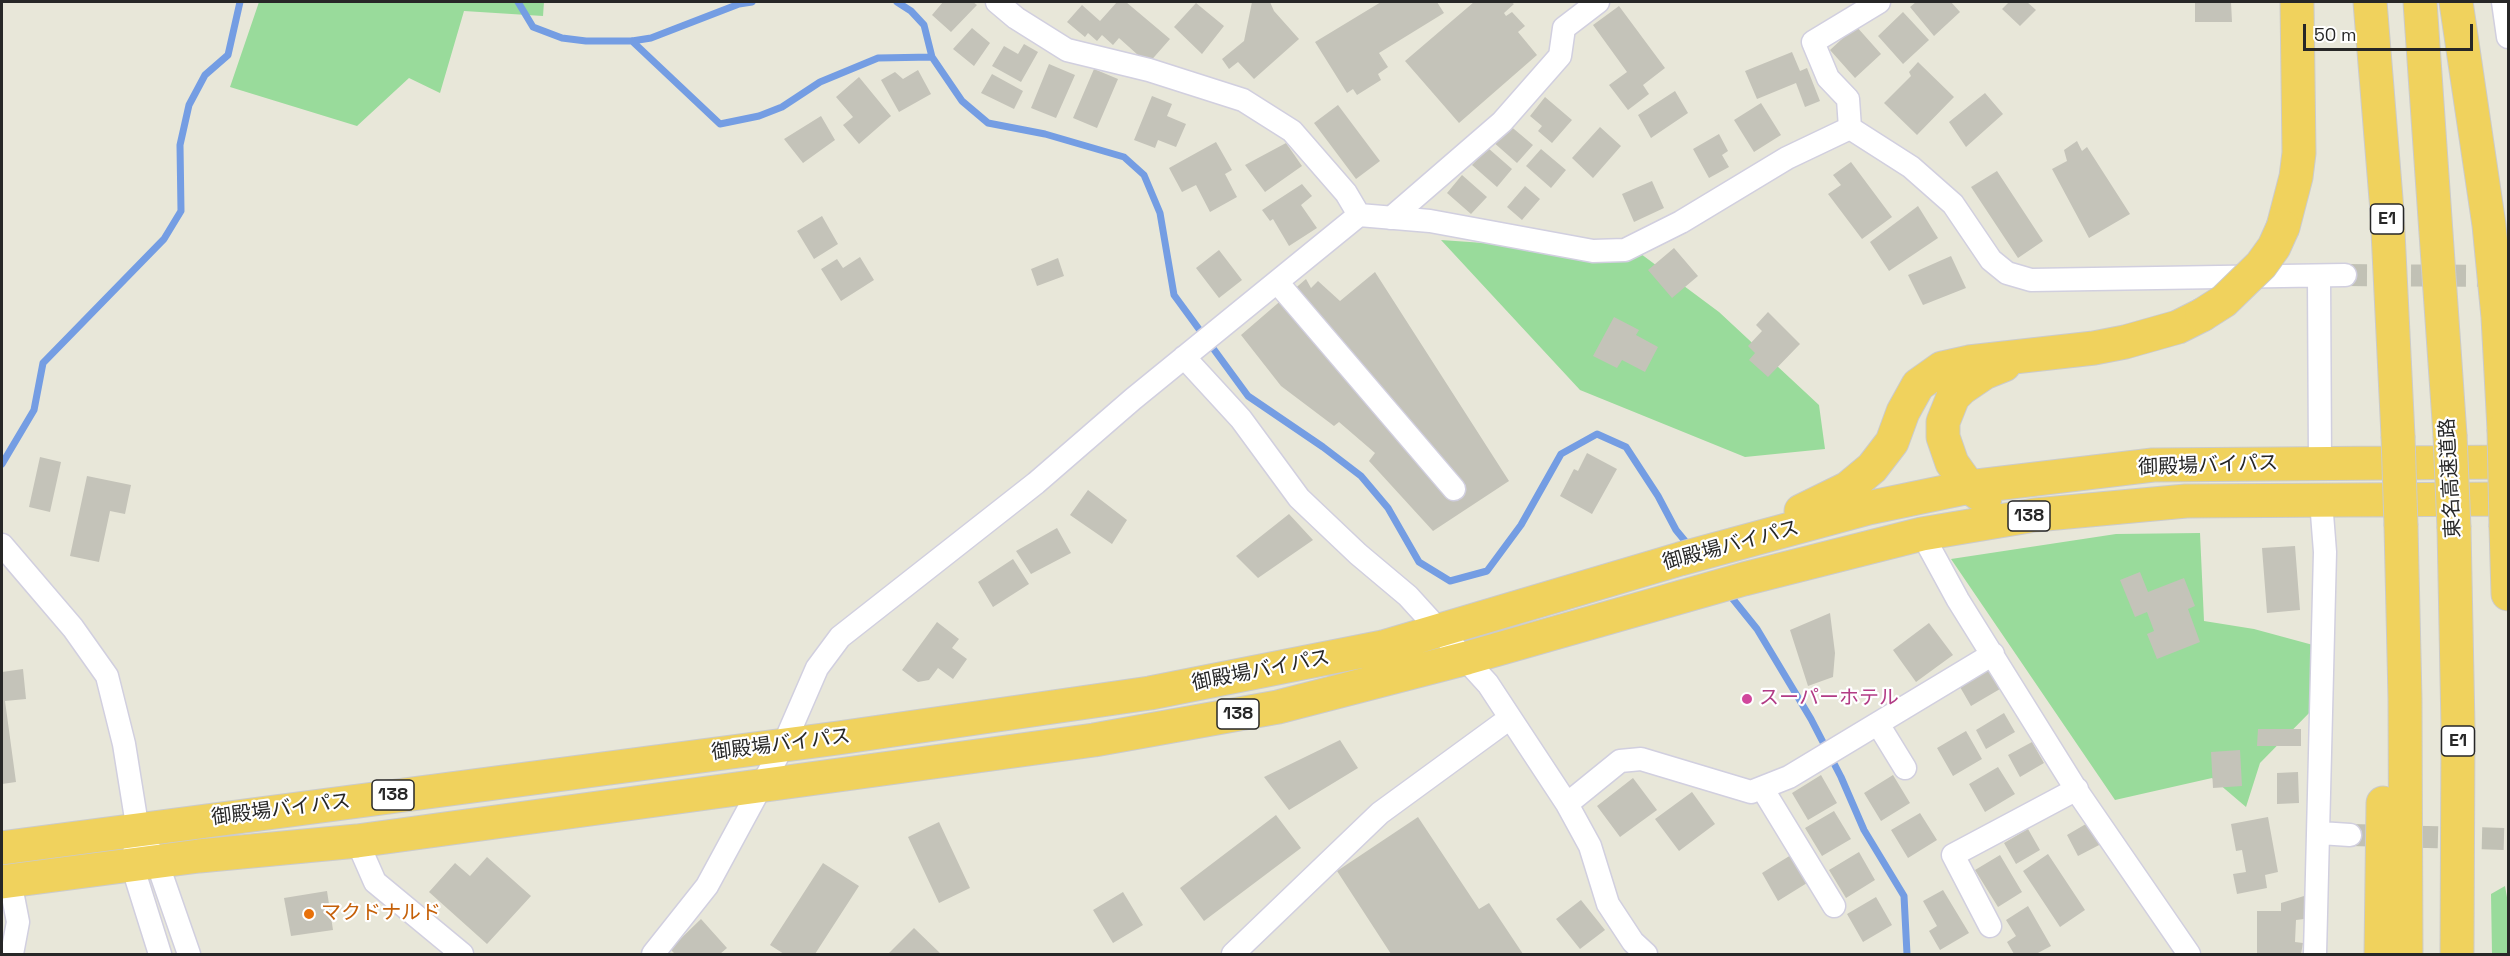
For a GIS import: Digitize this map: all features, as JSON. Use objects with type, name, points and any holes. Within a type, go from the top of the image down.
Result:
[{"type":"highway","points":[[1723,549],[1833,495],[1861,478],[1892,442],[1910,398],[1918,385],[1929,375],[1955,364],[2094,348],[2153,335],[2202,315],[2224,300],[2261,265],[2274,247],[2283,227],[2296,177],[2299,153],[2297,2]]},
{"type":"highway","name":"E1","points":[[2370,2],[2387,211],[2398,436],[2405,699],[2406,954]]},
{"type":"highway","name":"東名高速道路","points":[[2420,2],[2450,435],[2454,528],[2458,727],[2457,954]]},
{"type":"highway","points":[[2456,2],[2489,225],[2498,317],[2504,429],[2508,594]]},
{"type":"highway","points":[[2054,352],[1984,373],[1972,379],[1953,397],[1943,422],[1943,437],[1952,463],[1969,487],[1979,495],[2004,502],[2093,495],[2186,501]]},
{"type":"highway","name":"御殿場バイパス","points":[[2,848],[1150,693],[1383,647],[1680,559],[1868,508],[1969,487],[2153,465],[2508,462]]},
{"type":"highway","name":"御殿場バイパス","points":[[6,881],[145,863],[357,841],[761,786],[1094,740],[1278,707],[1467,658],[1744,579],[1922,534],[2035,515],[2186,501],[2321,501],[2507,513]]},
{"type":"highway","points":[[2381,954],[2384,746],[2405,699]]},
{"type":"street","points":[[997,2],[1016,18],[1067,50],[1149,70],[1243,100],[1292,131],[1346,193],[1359,215]]},
{"type":"street","points":[[1390,218],[1502,122],[1560,56],[1564,28],[1598,2]]},
{"type":"street","points":[[1850,128],[1848,99],[1828,78],[1813,42],[1879,2]]},
{"type":"street","points":[[2504,2],[2508,37]]},
{"type":"street","points":[[653,954],[706,886],[784,744],[817,668],[840,637],[1036,483],[1184,357],[1359,215],[1430,221],[1593,251],[1625,250],[1681,222],[1787,158],[1850,128]]},
{"type":"street","points":[[1850,128],[1911,167],[1953,204],[1991,260],[2007,273],[2031,280],[2345,275]]},
{"type":"street","points":[[2319,277],[2320,464]]},
{"type":"street","points":[[1277,282],[1454,489]]},
{"type":"street","points":[[1184,357],[1242,419],[1299,498],[1358,554],[1408,596],[1467,658],[1488,684],[1567,804],[1590,846],[1608,904],[1633,942],[1646,954]]},
{"type":"street","points":[[2315,954],[2320,833],[2325,552],[2321,501]]},
{"type":"street","points":[[1922,534],[1958,600],[2076,789],[2189,954]]},
{"type":"street","points":[[2,545],[73,628],[107,676],[124,744],[160,954]]},
{"type":"street","points":[[1567,804],[1620,761],[1641,759],[1751,792],[1789,777],[1993,654]]},
{"type":"street","points":[[1233,954],[1380,813],[1510,718]]},
{"type":"street","points":[[1878,724],[1905,768]]},
{"type":"street","points":[[1762,788],[1834,906]]},
{"type":"street","points":[[1990,926],[1953,855],[2076,789]]},
{"type":"street","points":[[2320,833],[2349,835]]},
{"type":"street","points":[[357,841],[375,882],[458,953]]},
{"type":"street","points":[[145,863],[189,954]]},
{"type":"street","points":[[6,881],[18,922],[12,954]]},
{"type":"green space","points":[[259,2],[544,2],[543,16],[464,11],[440,93],[409,78],[357,126],[230,87]]},
{"type":"green space","points":[[1441,240],[1641,254],[1719,312],[1819,405],[1825,449],[1745,457],[1580,390]]},
{"type":"green space","points":[[2200,533],[2204,621],[2254,629],[2313,645],[2313,709],[2260,763],[2246,807],[2212,778],[2115,800],[1951,559],[2116,534]]},
{"type":"green space","points":[[2505,886],[2508,903],[2508,954],[2492,954],[2491,894]]},
{"type":"building","points":[[943,2],[973,2],[977,5],[951,32],[932,15]]},
{"type":"building","points":[[1117,2],[1126,2],[1170,39],[1148,64],[1119,38],[1113,45],[1102,35],[1097,41],[1088,33],[1085,37],[1067,22],[1082,5],[1100,21]]},
{"type":"building","points":[[1252,2],[1270,2],[1274,11],[1299,39],[1254,79],[1238,62],[1229,69],[1222,59],[1244,41]]},
{"type":"building","points":[[1381,2],[1437,2],[1444,13],[1379,53],[1388,67],[1378,74],[1381,80],[1357,95],[1353,89],[1347,93],[1315,42]]},
{"type":"building","points":[[1474,2],[1511,2],[1514,4],[1504,13],[1506,16],[1512,12],[1525,26],[1518,32],[1537,55],[1459,123],[1405,61]]},
{"type":"building","points":[[1916,2],[1951,2],[1960,12],[1934,36],[1910,7]]},
{"type":"building","points":[[2009,2],[2027,2],[2036,10],[2020,26],[2002,9]]},
{"type":"building","points":[[2195,2],[2231,2],[2232,22],[2195,22]]},
{"type":"building","points":[[1196,3],[1224,26],[1202,54],[1174,27]]},
{"type":"building","points":[[1619,6],[1665,68],[1643,85],[1649,94],[1628,110],[1609,85],[1627,72],[1593,25]]},
{"type":"building","points":[[1903,12],[1929,40],[1903,64],[1878,36]]},
{"type":"building","points":[[1856,26],[1881,54],[1855,78],[1830,50]]},
{"type":"building","points":[[972,28],[990,43],[974,66],[953,49]]},
{"type":"building","points":[[1024,44],[1038,52],[1021,82],[992,66],[1004,46],[1018,54]]},
{"type":"building","points":[[1792,52],[1800,71],[1807,68],[1820,101],[1805,107],[1796,83],[1757,99],[1745,71]]},
{"type":"building","points":[[1918,62],[1954,97],[1917,135],[1884,103],[1911,76],[1909,72]]},
{"type":"building","points":[[1049,64],[1075,75],[1056,118],[1031,108]]},
{"type":"building","points":[[1094,69],[1118,79],[1097,128],[1073,118]]},
{"type":"building","points":[[918,70],[931,94],[899,112],[881,80],[895,72],[903,79]]},
{"type":"building","points":[[992,74],[1023,91],[1014,109],[981,93]]},
{"type":"building","points":[[859,77],[891,116],[859,144],[843,125],[853,117],[836,97]]},
{"type":"building","points":[[1675,91],[1688,113],[1651,138],[1638,115]]},
{"type":"building","points":[[1985,93],[2003,114],[1966,147],[1949,122]]},
{"type":"building","points":[[1152,96],[1172,104],[1167,116],[1186,124],[1176,147],[1158,140],[1155,148],[1134,140]]},
{"type":"building","points":[[1545,97],[1572,120],[1552,143],[1538,131],[1542,126],[1530,116]]},
{"type":"building","points":[[1761,103],[1781,135],[1754,152],[1734,120]]},
{"type":"building","points":[[1338,105],[1380,161],[1356,179],[1314,123]]},
{"type":"building","points":[[821,116],[835,140],[803,163],[784,139]]},
{"type":"building","points":[[1508,124],[1533,145],[1517,163],[1492,141]]},
{"type":"building","points":[[1600,127],[1621,146],[1593,178],[1572,158]]},
{"type":"building","points":[[1719,134],[1728,151],[1722,155],[1729,167],[1709,178],[1693,149]]},
{"type":"building","points":[[2077,141],[2082,151],[2087,147],[2130,214],[2089,238],[2052,169],[2067,161],[2064,150]]},
{"type":"building","points":[[1216,142],[1232,170],[1225,174],[1237,197],[1210,212],[1196,185],[1182,192],[1169,168]]},
{"type":"building","points":[[1286,143],[1302,166],[1265,192],[1245,165]]},
{"type":"building","points":[[1488,148],[1512,169],[1497,187],[1472,165]]},
{"type":"building","points":[[1541,149],[1566,170],[1551,188],[1526,166]]},
{"type":"building","points":[[1851,162],[1892,217],[1862,239],[1828,194],[1841,185],[1833,175]]},
{"type":"building","points":[[1997,171],[2043,241],[2018,258],[1971,187]]},
{"type":"building","points":[[1462,175],[1487,197],[1471,214],[1447,193]]},
{"type":"building","points":[[1652,181],[1664,208],[1634,222],[1622,194]]},
{"type":"building","points":[[1302,184],[1312,196],[1301,205],[1317,228],[1289,246],[1273,219],[1270,221],[1262,210]]},
{"type":"building","points":[[1525,186],[1540,199],[1522,220],[1507,207]]},
{"type":"building","points":[[1918,206],[1938,238],[1889,271],[1870,242]]},
{"type":"building","points":[[822,216],[838,244],[814,259],[797,231]]},
{"type":"building","points":[[1674,248],[1698,276],[1672,298],[1648,270]]},
{"type":"building","points":[[1219,250],[1242,280],[1219,298],[1196,268]]},
{"type":"building","points":[[1951,256],[1966,288],[1923,305],[1908,275]]},
{"type":"building","points":[[860,257],[874,280],[841,301],[821,269],[837,259],[843,268]]},
{"type":"building","points":[[1058,258],[1064,276],[1037,286],[1031,269]]},
{"type":"building","points":[[1375,272],[1509,481],[1433,531],[1369,461],[1375,453],[1339,422],[1334,426],[1281,386],[1241,335],[1306,279],[1311,288],[1318,281],[1340,301]]},
{"type":"building","points":[[1768,312],[1800,344],[1768,377],[1749,360],[1755,353],[1748,346],[1762,331],[1756,325]]},
{"type":"building","points":[[1614,317],[1639,330],[1636,335],[1658,347],[1645,372],[1622,360],[1617,368],[1593,356]]},
{"type":"building","points":[[1587,453],[1617,469],[1592,514],[1560,496],[1574,469],[1578,471]]},
{"type":"building","points":[[40,457],[61,462],[50,512],[29,507]]},
{"type":"building","points":[[87,476],[131,485],[125,514],[110,511],[99,562],[70,556]]},
{"type":"building","points":[[1088,490],[1127,520],[1112,544],[1070,515]]},
{"type":"building","points":[[1289,514],[1313,540],[1258,578],[1236,556]]},
{"type":"building","points":[[1057,528],[1071,553],[1031,574],[1016,551]]},
{"type":"building","points":[[2295,546],[2300,610],[2267,613],[2262,548]]},
{"type":"building","points":[[1013,559],[1029,584],[993,607],[978,582]]},
{"type":"building","points":[[2140,572],[2148,592],[2184,578],[2195,606],[2188,609],[2200,642],[2157,659],[2147,634],[2154,631],[2147,612],[2135,617],[2120,580]]},
{"type":"building","points":[[1830,613],[1835,653],[1833,677],[1808,686],[1790,630]]},
{"type":"building","points":[[937,622],[959,639],[952,648],[967,659],[953,679],[938,668],[929,680],[918,682],[902,670]]},
{"type":"building","points":[[1929,623],[1953,655],[1916,682],[1893,650]]},
{"type":"building","points":[[23,669],[26,699],[5,701],[16,782],[2,784],[2,672]]},
{"type":"building","points":[[1989,670],[2000,689],[1971,706],[1960,687]]},
{"type":"building","points":[[2004,713],[2015,732],[1986,749],[1976,730]]},
{"type":"building","points":[[2258,729],[2301,729],[2301,746],[2257,746]]},
{"type":"building","points":[[1966,731],[1982,759],[1953,776],[1937,748]]},
{"type":"building","points":[[1340,740],[1358,768],[1289,810],[1264,777]]},
{"type":"building","points":[[2032,742],[2044,763],[2020,777],[2008,755]]},
{"type":"building","points":[[2240,750],[2242,786],[2213,788],[2211,752]]},
{"type":"building","points":[[1998,767],[2015,794],[1985,812],[1969,784]]},
{"type":"building","points":[[2298,772],[2299,803],[2277,804],[2277,773]]},
{"type":"building","points":[[1821,775],[1837,803],[1808,820],[1792,793]]},
{"type":"building","points":[[1893,775],[1910,803],[1881,821],[1864,793]]},
{"type":"building","points":[[1633,778],[1657,810],[1620,837],[1597,806]]},
{"type":"building","points":[[1692,792],[1715,824],[1679,851],[1655,819]]},
{"type":"building","points":[[1834,811],[1851,839],[1822,856],[1805,828]]},
{"type":"building","points":[[1920,813],[1937,840],[1908,858],[1891,830]]},
{"type":"building","points":[[1276,815],[1301,848],[1204,921],[1180,888]]},
{"type":"building","points":[[1418,817],[1479,909],[1489,903],[1523,954],[1391,954],[1337,871]]},
{"type":"building","points":[[2268,817],[2278,872],[2265,875],[2267,888],[2237,894],[2233,874],[2246,872],[2242,850],[2236,851],[2231,824]]},
{"type":"building","points":[[2091,821],[2103,843],[2078,856],[2067,835]]},
{"type":"building","points":[[939,822],[970,888],[939,903],[908,837]]},
{"type":"building","points":[[2028,829],[2040,850],[2016,864],[2004,843]]},
{"type":"building","points":[[1859,852],[1875,880],[1846,898],[1829,870]]},
{"type":"building","points":[[2048,854],[2085,910],[2060,927],[2023,871]]},
{"type":"building","points":[[1791,855],[1807,883],[1778,901],[1762,873]]},
{"type":"building","points":[[2000,855],[2022,892],[1998,907],[1975,870]]},
{"type":"building","points":[[487,857],[531,896],[487,944],[429,892],[455,863],[470,876]]},
{"type":"building","points":[[823,863],[859,886],[815,954],[784,954],[770,945]]},
{"type":"building","points":[[1943,890],[1969,933],[1940,950],[1929,931],[1937,926],[1923,901]]},
{"type":"building","name":"マクドナルド","points":[[327,891],[333,930],[291,936],[284,898]]},
{"type":"building","points":[[1123,892],[1143,925],[1113,943],[1093,910]]},
{"type":"building","points":[[2304,896],[2304,919],[2296,920],[2295,942],[2303,943],[2301,954],[2257,954],[2257,911],[2281,911],[2281,903]]},
{"type":"building","points":[[1876,897],[1892,925],[1863,942],[1847,914]]},
{"type":"building","points":[[1581,900],[1605,930],[1580,949],[1556,919]]},
{"type":"building","points":[[2028,906],[2051,946],[2036,954],[2014,954],[2007,942],[2016,936],[2006,920]]},
{"type":"building","points":[[701,919],[727,948],[720,954],[675,954],[670,949]]},
{"type":"building","points":[[914,928],[941,954],[888,954]]},
{"type":"waterway","points":[[2,464],[34,410],[43,363],[164,239],[181,211],[180,145],[189,105],[205,75],[228,55],[240,2]]},
{"type":"waterway","points":[[518,2],[533,27],[562,38],[586,41],[632,41],[651,38],[739,4],[752,2]]},
{"type":"waterway","points":[[897,2],[911,11],[924,25],[932,57],[962,101],[988,123],[1045,134],[1124,157],[1144,175],[1160,213],[1174,295],[1248,396],[1361,476],[1388,508],[1419,562],[1450,581],[1487,571],[1521,525],[1561,454],[1597,434],[1626,447],[1658,496],[1676,530],[1690,547]]},
{"type":"waterway","points":[[632,41],[720,124],[759,116],[782,107],[820,82],[878,58],[932,57]]},
{"type":"waterway","points":[[1728,593],[1757,629],[1811,719],[1841,777],[1864,830],[1904,896],[1907,954]]},
{"type":"tunnel","points":[[2345,275],[2507,276]]},
{"type":"tunnel","points":[[2350,835],[2508,839]]},
{"type":"place","name":"スーパーホテル","points":[[1747,699]]},
{"type":"place","name":"マクドナルド","points":[[309,914]]}]
